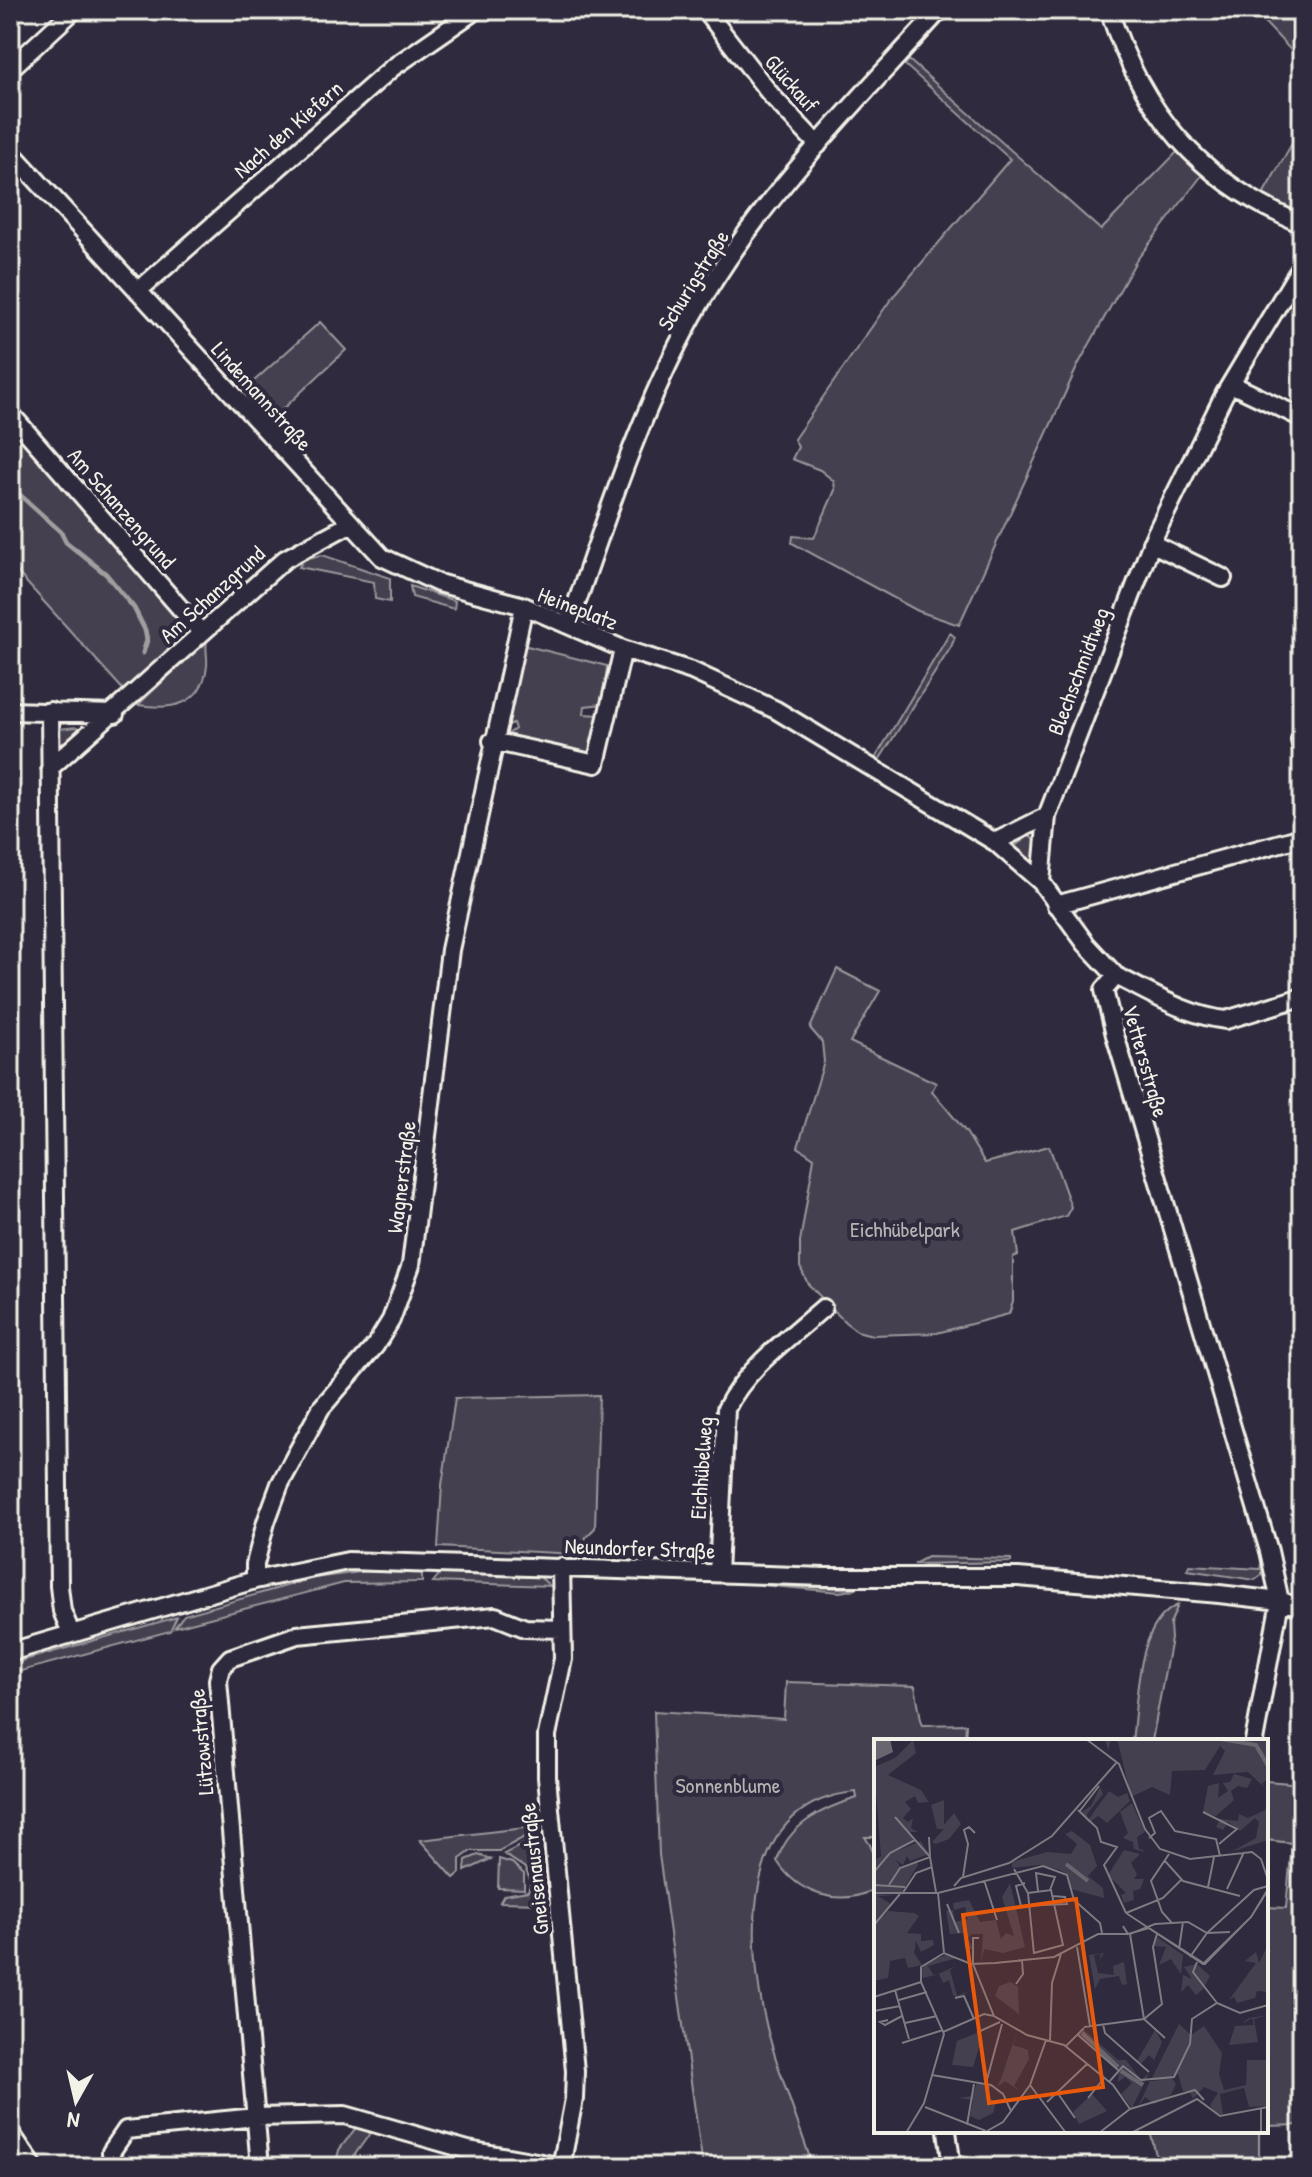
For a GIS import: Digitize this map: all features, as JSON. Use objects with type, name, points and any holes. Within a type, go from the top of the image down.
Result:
[{"type":"street","points":[[10,69],[74,10]]},
{"type":"street","name":"Nach den Kiefern","points":[[138,291],[392,68],[476,10]]},
{"type":"street","name":"Glückauf","points":[[705,10],[771,95],[818,145]]},
{"type":"street","name":"Schurigstraße","points":[[569,625],[609,501],[663,373],[695,313],[737,250],[818,145],[940,10]]},
{"type":"street","points":[[1109,10],[1137,79],[1159,119],[1207,167],[1259,202],[1302,224]]},
{"type":"street","name":"Lindemannstraße","points":[[10,151],[375,550],[405,571],[524,606]]},
{"type":"street","name":"Blechschmidtweg","points":[[1041,882],[1047,816],[1151,543],[1231,384],[1302,265]]},
{"type":"street","points":[[1231,384],[1302,418]]},
{"type":"street","name":"Am Schanzengrund","points":[[10,413],[201,632]]},
{"type":"street","name":"Am Schanzgrund","points":[[50,768],[115,714],[201,632],[285,559],[350,524]]},
{"type":"street","points":[[1151,543],[1223,578]]},
{"type":"street","name":"Heineplatz","points":[[524,606],[623,649],[596,764],[492,741],[524,606]]},
{"type":"street","name":"Vettersstraße","points":[[623,649],[692,671],[776,710],[995,842],[1041,882],[1056,905],[1116,976],[1104,990],[1115,1035],[1269,1551],[1280,1601]]},
{"type":"street","points":[[10,711],[115,714]]},
{"type":"street","points":[[50,711],[59,1572],[62,1611],[71,1633]]},
{"type":"street","name":"Wagnerstraße","points":[[255,1580],[255,1564],[280,1484],[321,1408],[375,1346],[391,1320],[411,1265],[450,950],[492,741]]},
{"type":"street","points":[[995,842],[1047,816]]},
{"type":"street","points":[[1056,905],[1302,837]]},
{"type":"street","points":[[1116,976],[1162,999],[1216,1019],[1226,1020],[1302,997]]},
{"type":"street","name":"Eichhübelweg","points":[[718,1573],[726,1409],[734,1392],[823,1308]]},
{"type":"street","name":"Neundorfer Straße","points":[[10,1652],[255,1580],[348,1561],[718,1573],[1018,1577],[1280,1601],[1302,1607]]},
{"type":"street","name":"Gneisenaustraße","points":[[561,1567],[563,1659],[547,1735],[547,1777],[575,2071],[574,2099],[562,2167]]},
{"type":"street","points":[[1254,1739],[1280,1601]]},
{"type":"street","name":"Lützowstraße","points":[[260,2167],[218,1680],[221,1668],[230,1658],[297,1635],[495,1616],[525,1628],[562,1629]]},
{"type":"street","points":[[112,2167],[111,2152],[126,2130],[256,2117],[345,2115],[468,2150],[562,2167]]},
{"type":"street","points":[[10,2132],[34,2167]]},
{"type":"street","points":[[947,2133],[952,2167]]},
{"type":"green space","points":[[1253,10],[1302,10],[1302,62]]},
{"type":"green space","points":[[909,60],[1101,230],[1177,152],[1203,174],[1136,261],[1078,365],[959,625],[918,611],[792,543],[793,536],[814,538],[835,490],[834,481],[820,470],[792,459],[798,447],[794,439],[891,299],[1010,159],[905,65]]},
{"type":"green space","points":[[1302,126],[1302,220],[1262,196]]},
{"type":"green space","points":[[320,322],[346,350],[270,421],[243,391]]},
{"type":"green space","points":[[10,421],[192,632],[127,694],[10,564]]},
{"type":"green space","points":[[322,555],[390,578],[390,602],[375,599],[374,582],[299,567],[304,559]]},
{"type":"green space","points":[[410,586],[455,601],[454,609],[412,597]]},
{"type":"green space","points":[[950,633],[955,637],[951,647],[876,765],[873,762]]},
{"type":"green space","points":[[207,640],[204,680],[191,698],[173,706],[138,705]]},
{"type":"green space","points":[[527,646],[607,666],[603,704],[585,706],[584,714],[600,715],[594,752],[589,755],[504,737],[515,729],[513,723],[503,728],[523,648]]},
{"type":"green space","points":[[77,727],[82,731],[58,751],[58,729]]},
{"type":"green space","points":[[1029,836],[1040,842],[1034,867],[1012,848]]},
{"type":"green space","name":"Eichhübelpark","points":[[837,969],[880,991],[850,1042],[936,1083],[932,1091],[966,1132],[985,1163],[1049,1146],[1071,1207],[1066,1216],[1015,1232],[1018,1255],[1013,1257],[1013,1302],[1009,1314],[937,1333],[872,1335],[857,1331],[845,1322],[808,1284],[800,1267],[800,1242],[814,1158],[798,1147],[824,1062],[822,1042],[810,1028]]},
{"type":"green space","points":[[599,1395],[595,1528],[586,1537],[584,1548],[577,1548],[576,1554],[438,1547],[442,1485],[455,1398]]},
{"type":"green space","points":[[927,1557],[1011,1559],[1011,1562],[914,1564]]},
{"type":"green space","points":[[1262,1560],[1262,1575],[1255,1580],[1187,1570],[1190,1565],[1260,1569]]},
{"type":"green space","points":[[368,1571],[422,1572],[422,1582],[344,1583],[175,1627],[184,1615],[314,1578]]},
{"type":"green space","points":[[441,1572],[540,1577],[550,1586],[433,1582]]},
{"type":"green space","points":[[760,1585],[857,1589],[840,1592]]},
{"type":"green space","points":[[1178,1605],[1170,1624],[1171,1639],[1152,1739],[1132,1739],[1141,1664],[1146,1645],[1164,1614]]},
{"type":"green space","points":[[177,1617],[170,1631],[10,1674],[10,1664]]},
{"type":"green space","name":"Sonnenblume","points":[[786,1682],[915,1686],[922,1725],[966,1724],[965,1739],[874,1739],[874,1837],[865,1837],[874,1856],[873,1890],[846,1897],[820,1894],[796,1882],[777,1861],[789,1837],[798,1828],[819,1813],[857,1798],[856,1792],[818,1801],[790,1821],[771,1848],[760,1882],[755,1918],[760,1994],[777,2063],[813,2167],[703,2167],[659,1855],[654,1711],[784,1719]]},
{"type":"green space","points":[[1268,1781],[1302,1784],[1302,2125],[1268,2126],[1268,1907],[1286,1908],[1292,1843],[1268,1840]]},
{"type":"green space","points":[[533,1827],[534,1832],[499,1851],[471,1851],[460,1859],[460,1873],[454,1878],[420,1840]]},
{"type":"green space","points":[[537,1837],[543,1903],[500,1902],[504,1895],[528,1891],[531,1882],[525,1868],[504,1854]]},
{"type":"green space","points":[[478,1855],[491,1859],[465,1871],[466,1860]]},
{"type":"green space","points":[[499,1859],[512,1863],[524,1874],[524,1889],[498,1888]]},
{"type":"green space","points":[[358,2125],[373,2129],[346,2167],[335,2167],[339,2150]]},
{"type":"green space","points":[[1150,2133],[1259,2133],[1259,2167],[1159,2167]]},
{"type":"waterway","points":[[10,486],[61,532],[66,542],[106,574],[134,608],[145,630],[147,640],[143,653]]}]
